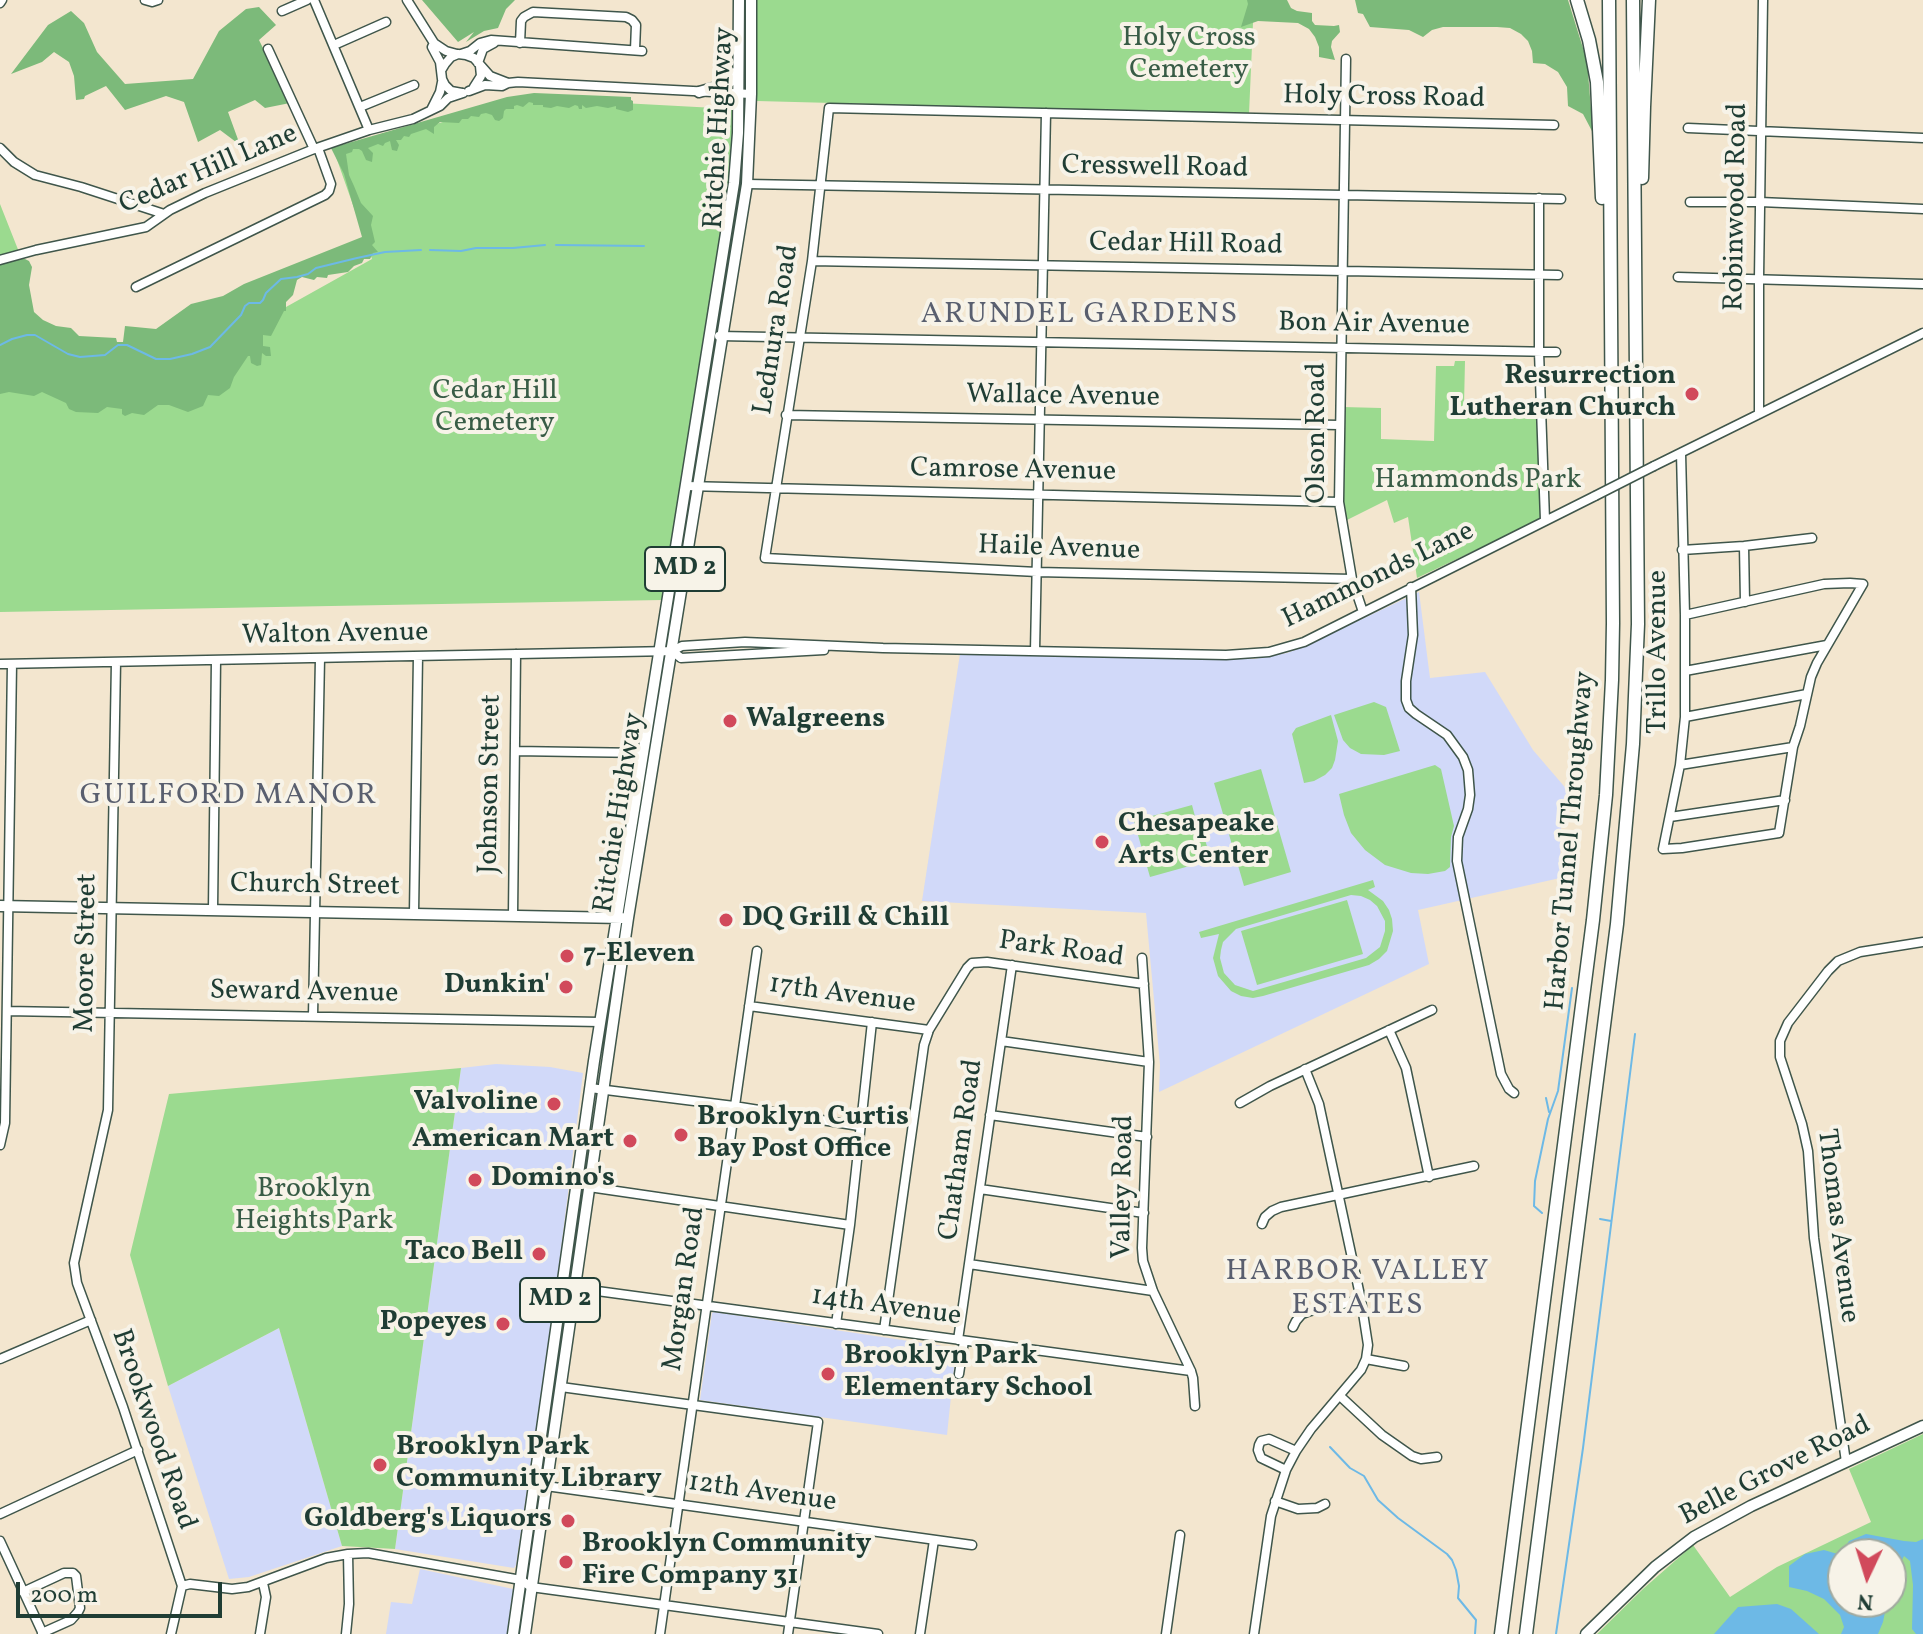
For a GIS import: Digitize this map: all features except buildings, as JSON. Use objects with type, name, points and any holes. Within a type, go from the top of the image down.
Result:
[{"type":"highway","points":[[1577,0],[1597,82],[1612,413]]},
{"type":"highway","name":"Harbor Tunnel Throughway","points":[[1501,1634],[1593,920],[1604,811],[1612,651],[1609,0]]},
{"type":"highway","name":"Harbor Tunnel Throughway","points":[[1526,1634],[1615,940],[1630,799],[1638,624],[1633,0]]},
{"type":"highway","points":[[1635,237],[1642,190],[1649,0]]},
{"type":"main road","name":"Ritchie Highway","points":[[525,1634],[603,1089],[643,753],[734,183],[739,0]]},
{"type":"main road","name":"Ritchie Highway","points":[[513,1634],[600,1022],[672,651],[747,184],[751,0]]},
{"type":"main road","points":[[699,92],[727,84],[738,68]]},
{"type":"main road","name":"Church Street","points":[[4,906],[622,918]]},
{"type":"main road","name":"Belle Grove Road","points":[[1586,1634],[1655,1567],[1694,1537],[1751,1506],[1923,1426]]},
{"type":"street","points":[[145,0],[158,0]]},
{"type":"street","points":[[282,11],[307,0]]},
{"type":"street","points":[[314,0],[369,130]]},
{"type":"street","points":[[407,0],[434,43],[446,51],[470,56],[490,76],[508,83],[751,94]]},
{"type":"street","name":"Robinwood Road","points":[[1759,414],[1763,0]]},
{"type":"street","points":[[431,110],[440,92],[445,64],[451,57],[470,51],[480,43],[491,40],[520,43],[638,51],[636,25],[626,17],[533,12],[521,21],[520,43]]},
{"type":"street","points":[[334,45],[386,22]]},
{"type":"street","points":[[434,43],[432,47],[440,62],[445,85],[451,91],[466,92],[479,80],[479,65],[485,48],[500,41]]},
{"type":"street","points":[[136,287],[329,191],[331,184],[316,149],[268,49]]},
{"type":"street","name":"Olson Road","points":[[1346,59],[1339,502],[1352,579],[1363,612]]},
{"type":"street","name":"Cedar Hill Lane","points":[[0,260],[146,227],[195,197],[369,130],[413,119],[440,106],[448,98],[485,85],[502,86],[508,83]]},
{"type":"street","points":[[360,107],[414,85]]},
{"type":"street","name":"Holy Cross Road","points":[[829,108],[1554,125]]},
{"type":"street","name":"Lednura Road","points":[[765,558],[812,261],[829,108]]},
{"type":"street","points":[[1035,651],[1046,113]]},
{"type":"street","points":[[1688,128],[1923,138]]},
{"type":"street","points":[[0,148],[14,162],[35,175],[164,214]]},
{"type":"street","name":"Cresswell Road","points":[[747,184],[1561,199]]},
{"type":"street","points":[[1539,198],[1539,352],[1545,520]]},
{"type":"street","points":[[1690,202],[1923,209]]},
{"type":"street","name":"Cedar Hill Road","points":[[812,261],[1558,275]]},
{"type":"street","points":[[1678,277],[1923,284]]},
{"type":"street","name":"Hammonds Lane","points":[[854,647],[681,658],[672,651],[682,646],[745,642],[1226,655],[1269,652],[1304,642],[1923,333]]},
{"type":"street","name":"Bon Air Avenue","points":[[711,335],[1556,352]]},
{"type":"street","name":"Wallace Avenue","points":[[786,415],[1339,425]]},
{"type":"street","name":"Trillo Avenue","points":[[1681,453],[1685,717],[1680,765],[1663,849],[1779,833],[1785,800]]},
{"type":"street","name":"Camrose Avenue","points":[[686,486],[1339,502]]},
{"type":"street","points":[[1682,550],[1812,538]]},
{"type":"street","points":[[1744,546],[1745,602]]},
{"type":"street","name":"Haile Avenue","points":[[765,558],[1037,572],[1352,579]]},
{"type":"street","points":[[1670,817],[1785,800],[1793,747],[1817,663],[1863,584],[1824,584],[1685,615]]},
{"type":"street","points":[[1411,587],[1413,635],[1406,700],[1416,714],[1447,735],[1463,757],[1468,770],[1470,795],[1458,837],[1457,861],[1501,1074],[1514,1093]]},
{"type":"street","points":[[719,656],[722,652],[739,649],[745,642]]},
{"type":"street","points":[[746,655],[753,650],[782,649],[789,644]]},
{"type":"street","points":[[1685,671],[1827,645]]},
{"type":"street","name":"Walton Avenue","points":[[0,664],[672,651]]},
{"type":"street","name":"Johnson Street","points":[[513,915],[516,654]]},
{"type":"street","points":[[414,913],[418,656]]},
{"type":"street","points":[[313,1016],[320,658]]},
{"type":"street","points":[[213,909],[216,660]]},
{"type":"street","name":"Moore Street","points":[[78,1241],[107,1120],[116,662]]},
{"type":"street","points":[[0,1145],[5,1123],[7,1011],[4,906],[12,664]]},
{"type":"street","points":[[1685,717],[1807,694]]},
{"type":"street","points":[[1680,765],[1793,747]]},
{"type":"street","points":[[515,751],[643,753]]},
{"type":"street","name":"Thomas Avenue","points":[[1846,1462],[1814,1238],[1808,1151],[1780,1057],[1780,1041],[1788,1023],[1838,961],[1860,952],[1923,942]]},
{"type":"street","name":"Morgan Road","points":[[660,1634],[757,951]]},
{"type":"street","name":"Valley Road","points":[[1142,958],[1149,1062],[1143,1261],[1153,1291],[1191,1371],[1195,1406]]},
{"type":"street","name":"Park Road","points":[[884,1330],[924,1045],[929,1030],[972,963],[1012,965],[1144,984]]},
{"type":"street","name":"Chatham Road","points":[[959,1374],[969,1264],[1012,965]]},
{"type":"street","name":"17th Avenue","points":[[749,1006],[929,1030]]},
{"type":"street","points":[[1240,1103],[1432,1010]]},
{"type":"street","name":"Seward Avenue","points":[[7,1011],[600,1022]]},
{"type":"street","points":[[836,1324],[872,1022]]},
{"type":"street","points":[[1389,1030],[1406,1068],[1429,1177]]},
{"type":"street","points":[[1001,1041],[1149,1062]]},
{"type":"street","points":[[1254,1634],[1268,1534],[1286,1470],[1311,1429],[1361,1370],[1366,1359],[1367,1330],[1361,1300],[1319,1104],[1305,1069]]},
{"type":"street","points":[[590,1088],[859,1126]]},
{"type":"street","points":[[990,1115],[1147,1137]]},
{"type":"street","points":[[1262,1224],[1272,1211],[1474,1166]]},
{"type":"street","points":[[589,1187],[850,1225]]},
{"type":"street","points":[[980,1189],[1144,1213]]},
{"type":"street","name":"Brookwood Road","points":[[78,1241],[75,1274],[138,1450],[182,1586]]},
{"type":"street","points":[[969,1264],[1153,1291]]},
{"type":"street","name":"14th Avenue","points":[[575,1288],[1191,1371]]},
{"type":"street","points":[[1293,1327],[1302,1314],[1361,1300]]},
{"type":"street","points":[[0,1359],[91,1320]]},
{"type":"street","points":[[1366,1359],[1404,1366]]},
{"type":"street","points":[[561,1387],[818,1422],[788,1634]]},
{"type":"street","points":[[1340,1396],[1382,1435],[1412,1456],[1421,1459],[1437,1457]]},
{"type":"street","points":[[1286,1470],[1261,1458],[1258,1450],[1261,1441],[1269,1439],[1296,1451]]},
{"type":"street","points":[[0,1514],[138,1450]]},
{"type":"street","name":"12th Avenue","points":[[546,1486],[972,1545]]},
{"type":"street","points":[[1275,1501],[1298,1509],[1317,1508],[1325,1504]]},
{"type":"street","points":[[1166,1634],[1180,1535]]},
{"type":"street","points":[[920,1634],[934,1540]]},
{"type":"street","points":[[0,1541],[23,1592],[42,1634],[71,1620],[80,1608],[73,1573],[64,1573],[23,1592]]},
{"type":"street","points":[[346,1634],[348,1554]]},
{"type":"street","points":[[171,1634],[182,1586],[202,1584],[239,1588],[348,1554],[382,1555],[521,1580],[531,1587],[878,1634]]},
{"type":"street","points":[[260,1634],[266,1597],[263,1583]]},
{"type":"shaded area","points":[[1419,592],[1430,678],[1485,672],[1533,750],[1569,792],[1561,827],[1560,878],[1418,910],[1429,964],[1159,1092],[1160,1065],[1146,913],[922,901],[960,654],[1254,659],[1305,646]]},
{"type":"shaded area","points":[[496,1064],[550,1067],[583,1073],[556,1289],[514,1568],[395,1549],[461,1068]]},
{"type":"shaded area","name":"Brooklyn Park Elementary School","points":[[714,1312],[956,1348],[947,1435],[700,1400]]},
{"type":"shaded area","points":[[279,1328],[342,1546],[249,1577],[229,1579],[168,1386]]},
{"type":"shaded area","points":[[420,1569],[513,1589],[507,1634],[386,1634],[391,1602],[412,1604]]},
{"type":"green space","points":[[422,0],[515,0],[506,9],[498,28],[484,31],[466,42],[474,32],[458,42]]},
{"type":"green space","name":"Holy Cross Cemetery","points":[[757,0],[1254,0],[1249,114],[757,101]]},
{"type":"green space","points":[[1247,0],[1287,0],[1291,8],[1312,13],[1315,25],[1339,25],[1340,32],[1331,47],[1335,60],[1319,57],[1315,37],[1298,23],[1258,21],[1241,27]]},
{"type":"green space","points":[[1355,0],[1568,0],[1587,61],[1593,133],[1583,114],[1568,106],[1567,87],[1558,72],[1545,64],[1533,63],[1528,41],[1521,34],[1510,28],[1443,27],[1423,37],[1409,30],[1370,27],[1363,14],[1358,13]]},
{"type":"green space","points":[[259,7],[276,25],[259,40],[290,103],[265,108],[255,100],[228,112],[240,145],[220,130],[198,142],[184,102],[166,96],[125,110],[106,86],[84,99],[76,100],[69,62],[54,52],[42,62],[11,74],[48,25],[71,11],[84,23],[97,52],[125,84],[193,79],[219,31],[246,9]]},
{"type":"green space","points":[[534,93],[631,97],[633,110],[628,112],[616,109],[616,106],[586,108],[582,105],[582,109],[575,105],[551,108],[529,102],[523,107],[517,105],[514,109],[506,109],[499,121],[486,113],[462,119],[459,123],[440,122],[434,127],[434,134],[426,129],[396,140],[399,145],[397,151],[392,150],[390,141],[383,146],[378,144],[368,148],[373,153],[372,162],[366,160],[362,151],[353,149],[346,154],[349,175],[361,203],[373,216],[371,225],[375,242],[372,245],[378,252],[348,272],[328,275],[327,278],[317,277],[314,280],[302,277],[297,280],[293,295],[286,302],[286,311],[271,336],[263,335],[263,346],[270,347],[271,356],[262,353],[261,365],[257,366],[251,363],[248,356],[230,388],[219,396],[208,395],[203,406],[188,412],[169,405],[158,405],[144,415],[132,413],[125,416],[122,409],[107,407],[98,413],[76,412],[69,409],[66,403],[42,392],[34,396],[9,392],[0,394],[0,264],[23,258],[29,261],[32,267],[29,285],[34,312],[43,320],[71,328],[79,336],[116,338],[117,342],[123,342],[125,326],[156,329],[191,304],[223,296],[244,284],[362,237],[344,174],[331,148],[507,97]]},
{"type":"green space","name":"Cedar Hill Cemetery","points":[[566,100],[734,109],[730,182],[662,600],[0,612],[0,361],[166,374],[372,259],[335,154],[500,105]]},
{"type":"green space","points":[[0,204],[19,252],[0,257]]},
{"type":"green space","name":"Hammonds Park","points":[[1455,361],[1465,361],[1464,405],[1538,405],[1541,519],[1417,578],[1408,517],[1394,523],[1387,500],[1345,521],[1342,495],[1343,407],[1381,408],[1381,439],[1434,441],[1436,366],[1454,366]]},
{"type":"green space","points":[[1374,702],[1386,707],[1400,751],[1384,755],[1361,754],[1343,740],[1334,715]]},
{"type":"green space","points":[[1331,715],[1338,741],[1332,768],[1314,781],[1304,783],[1292,734],[1296,728]]},
{"type":"green space","points":[[1435,765],[1441,769],[1454,826],[1450,867],[1428,874],[1411,873],[1385,865],[1365,850],[1351,833],[1339,794]]},
{"type":"green space","points":[[1261,769],[1291,872],[1244,886],[1214,783]]},
{"type":"green space","points":[[1192,805],[1211,860],[1150,877],[1134,821]]},
{"type":"green space","points":[[1373,880],[1375,887],[1368,890],[1389,910],[1393,931],[1387,951],[1369,965],[1253,998],[1231,991],[1218,976],[1213,958],[1219,934],[1201,938],[1199,932]],"holes":[[[1351,895],[1361,896],[1377,906],[1385,921],[1380,947],[1366,958],[1253,991],[1235,985],[1224,973],[1220,958],[1223,942],[1236,929]]]},
{"type":"green space","points":[[1347,900],[1363,954],[1257,985],[1241,931]]},
{"type":"green space","name":"Brooklyn Heights Park","points":[[461,1068],[395,1549],[342,1546],[279,1328],[168,1386],[130,1255],[169,1094]]},
{"type":"green space","points":[[1923,1434],[1923,1634],[1597,1634],[1693,1545],[1730,1597],[1777,1567],[1827,1543],[1827,1618],[1907,1618],[1907,1538],[1838,1538],[1871,1522],[1849,1469]]},
{"type":"water","points":[[1866,1534],[1888,1538],[1856,1538]]},
{"type":"water","points":[[1923,1539],[1923,1634],[1916,1634],[1912,1629],[1910,1561],[1907,1558],[1907,1541]]},
{"type":"water","points":[[1827,1551],[1827,1602],[1807,1591],[1789,1587],[1789,1566],[1805,1554]]},
{"type":"water","points":[[1777,1604],[1791,1609],[1819,1634],[1714,1634],[1738,1607]]},
{"type":"water","points":[[1841,1618],[1884,1618],[1878,1634],[1841,1634],[1844,1627]]},
{"type":"waterway","points":[[430,250],[545,245]]},
{"type":"waterway","points":[[556,245],[644,246]]},
{"type":"waterway","points":[[0,345],[12,339],[35,335],[68,354],[80,357],[105,355],[118,345],[127,345],[156,359],[170,359],[210,347],[241,315],[245,306],[260,303],[281,279],[385,252],[421,250]]},
{"type":"waterway","points":[[1542,1213],[1534,1206],[1535,1181],[1548,1119],[1558,1091],[1572,988]]},
{"type":"waterway","points":[[1556,1634],[1583,1448],[1635,1034]]},
{"type":"waterway","points":[[1546,1098],[1549,1112]]},
{"type":"waterway","points":[[1600,1219],[1611,1221]]},
{"type":"waterway","points":[[1330,1447],[1350,1468],[1364,1476],[1378,1500],[1452,1560],[1459,1586],[1458,1598],[1476,1620],[1475,1634]]},
{"type":"place","name":"Resurrection Lutheran Church","points":[[1692,394]]},
{"type":"place","name":"Walgreens","points":[[730,721]]},
{"type":"place","name":"Chesapeake Arts Center","points":[[1102,842]]},
{"type":"place","name":"DQ Grill & Chill","points":[[726,920]]},
{"type":"place","name":"7-Eleven","points":[[567,956]]},
{"type":"place","name":"Dunkin'","points":[[566,987]]},
{"type":"place","name":"Valvoline","points":[[554,1104]]},
{"type":"place","name":"Brooklyn Curtis Bay Post Office","points":[[681,1135]]},
{"type":"place","name":"American Mart","points":[[630,1141]]},
{"type":"place","name":"Domino's","points":[[475,1180]]},
{"type":"place","name":"Taco Bell","points":[[539,1254]]},
{"type":"place","name":"Popeyes","points":[[503,1324]]},
{"type":"place","name":"Brooklyn Park Elementary School","points":[[828,1374]]},
{"type":"place","name":"Brooklyn Park Community Library","points":[[380,1465]]},
{"type":"place","name":"Goldberg's Liquors","points":[[568,1521]]},
{"type":"place","name":"Brooklyn Community Fire Company 31","points":[[566,1562]]},
{"type":"district","name":"ARUNDEL GARDENS","points":[[1080,316]]},
{"type":"district","name":"GUILFORD MANOR","points":[[229,797]]},
{"type":"district","name":"HARBOR VALLEY ESTATES","points":[[1358,1290]]}]
